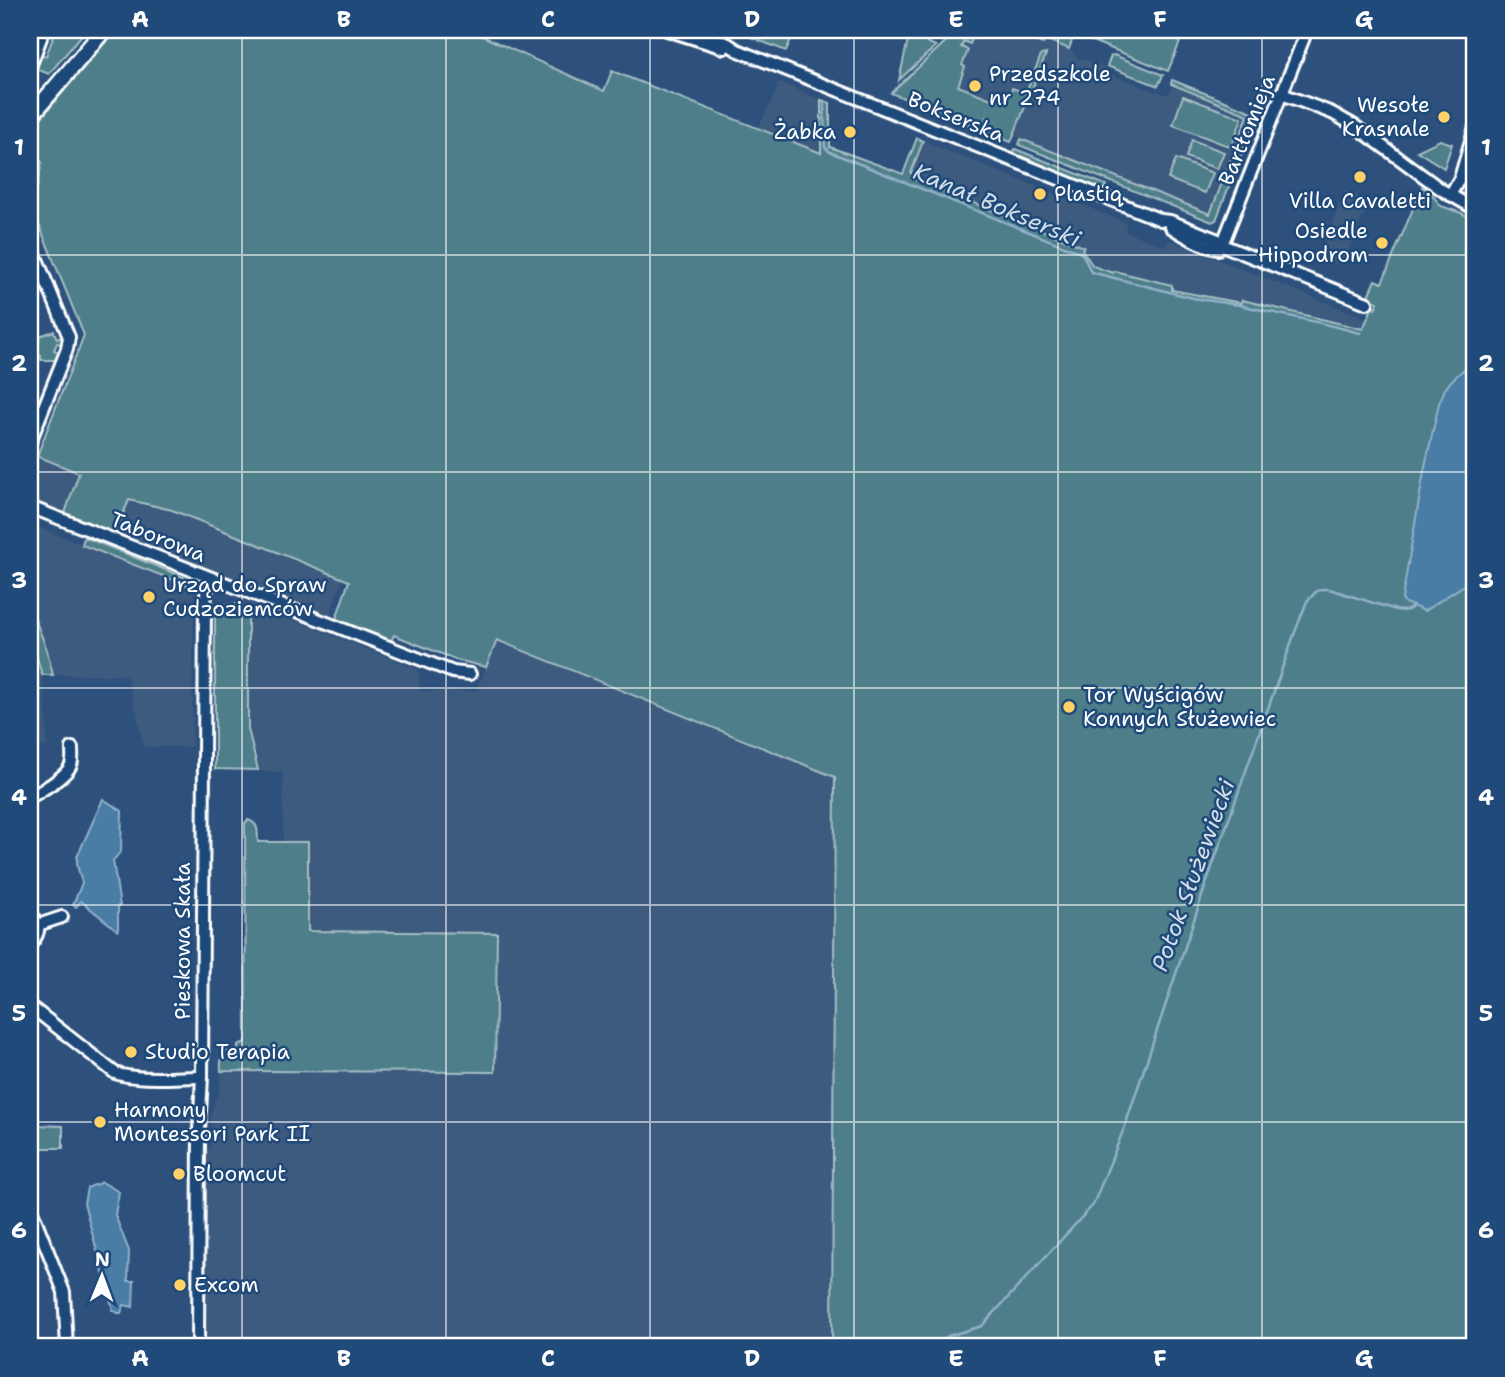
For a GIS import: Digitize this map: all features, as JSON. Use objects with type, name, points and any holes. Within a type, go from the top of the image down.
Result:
[{"type":"street","points":[[30,66],[44,30]]},
{"type":"street","points":[[32,110],[104,30]]},
{"type":"street","name":"Bokserska","points":[[667,30],[709,45],[737,50],[1161,220],[1204,245],[1216,249],[1223,244],[1367,303]]},
{"type":"street","name":"Bokserska","points":[[692,30],[737,50]]},
{"type":"street","name":"Bartłomieja","points":[[1223,244],[1307,30]]},
{"type":"street","points":[[1282,94],[1332,113],[1355,126],[1450,195],[1475,209]]},
{"type":"street","points":[[1450,195],[1461,178],[1475,127]]},
{"type":"street","points":[[30,242],[69,337],[67,349],[30,442]]},
{"type":"street","name":"Taborowa","points":[[30,507],[453,673],[470,674]]},
{"type":"street","name":"Pieskowa Skała","points":[[198,1347],[205,602],[211,578]]},
{"type":"street","points":[[30,797],[67,772],[72,764],[72,748]]},
{"type":"street","points":[[30,912],[38,925],[38,934],[30,945]]},
{"type":"street","points":[[38,925],[62,917]]},
{"type":"street","points":[[30,1006],[115,1073],[138,1077],[202,1077]]},
{"type":"street","points":[[30,1206],[64,1292],[67,1347]]},
{"type":"shaded area","points":[[970,30],[1021,30],[1070,49],[1077,57],[1106,68],[1105,72],[1156,92],[1168,95],[1172,85],[1248,115],[1210,214],[913,95]]},
{"type":"shaded area","points":[[778,82],[821,100],[821,153],[758,128]]},
{"type":"shaded area","points":[[923,141],[1127,223],[1125,231],[1165,247],[1169,240],[1368,319],[1363,329],[1242,300],[1241,303],[1171,290],[1172,286],[1093,266],[1082,250],[1084,246],[914,179],[911,173]]},
{"type":"shaded area","points":[[1345,191],[1369,201],[1342,266],[1319,257]]},
{"type":"shaded area","points":[[1475,359],[1475,578],[1424,611],[1402,599],[1424,471],[1439,403],[1445,389]]},
{"type":"shaded area","points":[[30,453],[80,473],[65,513],[30,499]]},
{"type":"shaded area","points":[[129,500],[172,510],[343,579],[329,617],[116,533]]},
{"type":"shaded area","points":[[30,524],[194,588],[192,747],[144,747],[126,675],[53,675],[47,650],[30,606]]},
{"type":"shaded area","points":[[239,599],[418,669],[420,691],[476,691],[497,640],[835,777],[832,1347],[212,1347],[212,1342],[206,1339],[203,1329],[205,1149],[211,1148],[211,1114],[220,1087],[221,1071],[495,1071],[496,933],[308,931],[308,843],[283,842],[283,772],[259,771],[248,729],[248,617],[237,604]]},
{"type":"shaded area","points":[[30,634],[42,675],[47,746],[30,747]]},
{"type":"shaded area","points":[[103,799],[122,811],[121,851],[113,861],[120,906],[118,931],[81,901],[76,907],[73,905],[82,883],[77,857]]},
{"type":"shaded area","points":[[102,1182],[119,1192],[115,1215],[129,1251],[128,1281],[134,1281],[133,1307],[124,1305],[121,1313],[112,1310],[84,1203],[87,1188]]},
{"type":"green space","points":[[48,30],[86,30],[49,74],[34,68],[39,54],[46,56],[54,35]]},
{"type":"green space","name":"Tor Wyścigów Konnych Służewiec","points":[[116,30],[469,30],[604,91],[612,71],[821,153],[821,100],[830,103],[830,147],[903,174],[917,138],[923,141],[911,173],[914,179],[1084,247],[1082,250],[1093,266],[1113,273],[1114,271],[1172,285],[1172,290],[1241,303],[1242,300],[1363,329],[1372,308],[1375,309],[1378,302],[1367,298],[1375,280],[1382,283],[1422,187],[1429,191],[1441,206],[1475,220],[1475,1347],[832,1347],[835,777],[497,640],[486,667],[457,660],[394,635],[391,641],[336,619],[349,581],[172,510],[129,500],[115,533],[65,513],[79,473],[37,456],[84,335],[33,210],[30,211],[30,179],[37,188],[42,162],[30,152],[30,131]]},
{"type":"green space","points":[[733,30],[764,30],[791,39],[786,51]]},
{"type":"green space","points":[[958,30],[976,30],[970,44],[964,41],[961,47],[968,50],[958,86],[994,100],[995,97],[1007,102],[1012,88],[1026,93],[1041,55],[1046,54],[1011,142],[986,132],[991,118],[987,117],[982,130],[891,93]]},
{"type":"green space","points":[[1006,30],[1052,30],[1073,38],[1069,49],[1045,39],[1043,44]]},
{"type":"green space","points":[[1064,30],[1185,30],[1168,71]]},
{"type":"green space","points":[[909,35],[936,46],[899,80]]},
{"type":"green space","points":[[1114,55],[1163,75],[1158,86],[1107,66]]},
{"type":"green space","points":[[1172,80],[1257,114],[1216,220],[1212,222],[1019,145],[1021,139],[1210,214],[1248,115],[1171,84]]},
{"type":"green space","points":[[1183,96],[1242,118],[1231,147],[1173,125]]},
{"type":"green space","points":[[1192,140],[1224,152],[1217,169],[1186,157]]},
{"type":"green space","points":[[1440,140],[1452,144],[1444,168],[1417,151]]},
{"type":"green space","points":[[1015,149],[1106,185],[1103,192],[1016,157]]},
{"type":"green space","points":[[1176,159],[1213,173],[1205,193],[1168,179]]},
{"type":"green space","points":[[54,331],[57,339],[64,336],[64,345],[57,343],[54,350],[61,353],[58,360],[41,360],[41,355],[30,355],[30,339]]},
{"type":"green space","points":[[84,537],[191,580],[194,588],[82,545]]},
{"type":"green space","points":[[237,604],[248,617],[248,729],[258,770],[215,769],[215,605]]},
{"type":"green space","points":[[30,606],[47,650],[53,675],[42,675],[30,634]]},
{"type":"green space","points":[[248,820],[256,826],[258,842],[308,842],[308,931],[497,933],[495,1072],[221,1071],[225,1052],[238,1049],[238,1045],[246,1042],[245,823]]},
{"type":"green space","points":[[32,1125],[63,1126],[63,1148],[32,1148]]},
{"type":"waterway","name":"Kanał Bokserski","points":[[824,104],[825,147],[830,152],[1079,252],[1091,272],[1193,298],[1239,305],[1360,333]]},
{"type":"waterway","name":"Potok Służewiecki","points":[[935,1347],[948,1336],[982,1326],[1093,1205],[1125,1126],[1206,884],[1307,601],[1317,591],[1329,589],[1396,610],[1403,611],[1413,606]]},
{"type":"place","name":"Przedszkole nr 274","points":[[975,86]]},
{"type":"place","name":"Wesołe Krasnale","points":[[1444,117]]},
{"type":"place","name":"Żabka","points":[[850,132]]},
{"type":"place","name":"Villa Cavaletti","points":[[1360,177]]},
{"type":"place","name":"Plastiq","points":[[1040,194]]},
{"type":"place","name":"Osiedle Hippodrom","points":[[1382,243]]},
{"type":"place","name":"Urząd do Spraw Cudzoziemców","points":[[149,597]]},
{"type":"place","name":"Tor Wyścigów Konnych Służewiec","points":[[1069,707]]},
{"type":"place","name":"Studio Terapia","points":[[131,1052]]},
{"type":"place","name":"Harmony Montessori Park II","points":[[100,1122]]},
{"type":"place","name":"Bloomcut","points":[[179,1174]]},
{"type":"place","name":"Excom","points":[[180,1285]]}]
